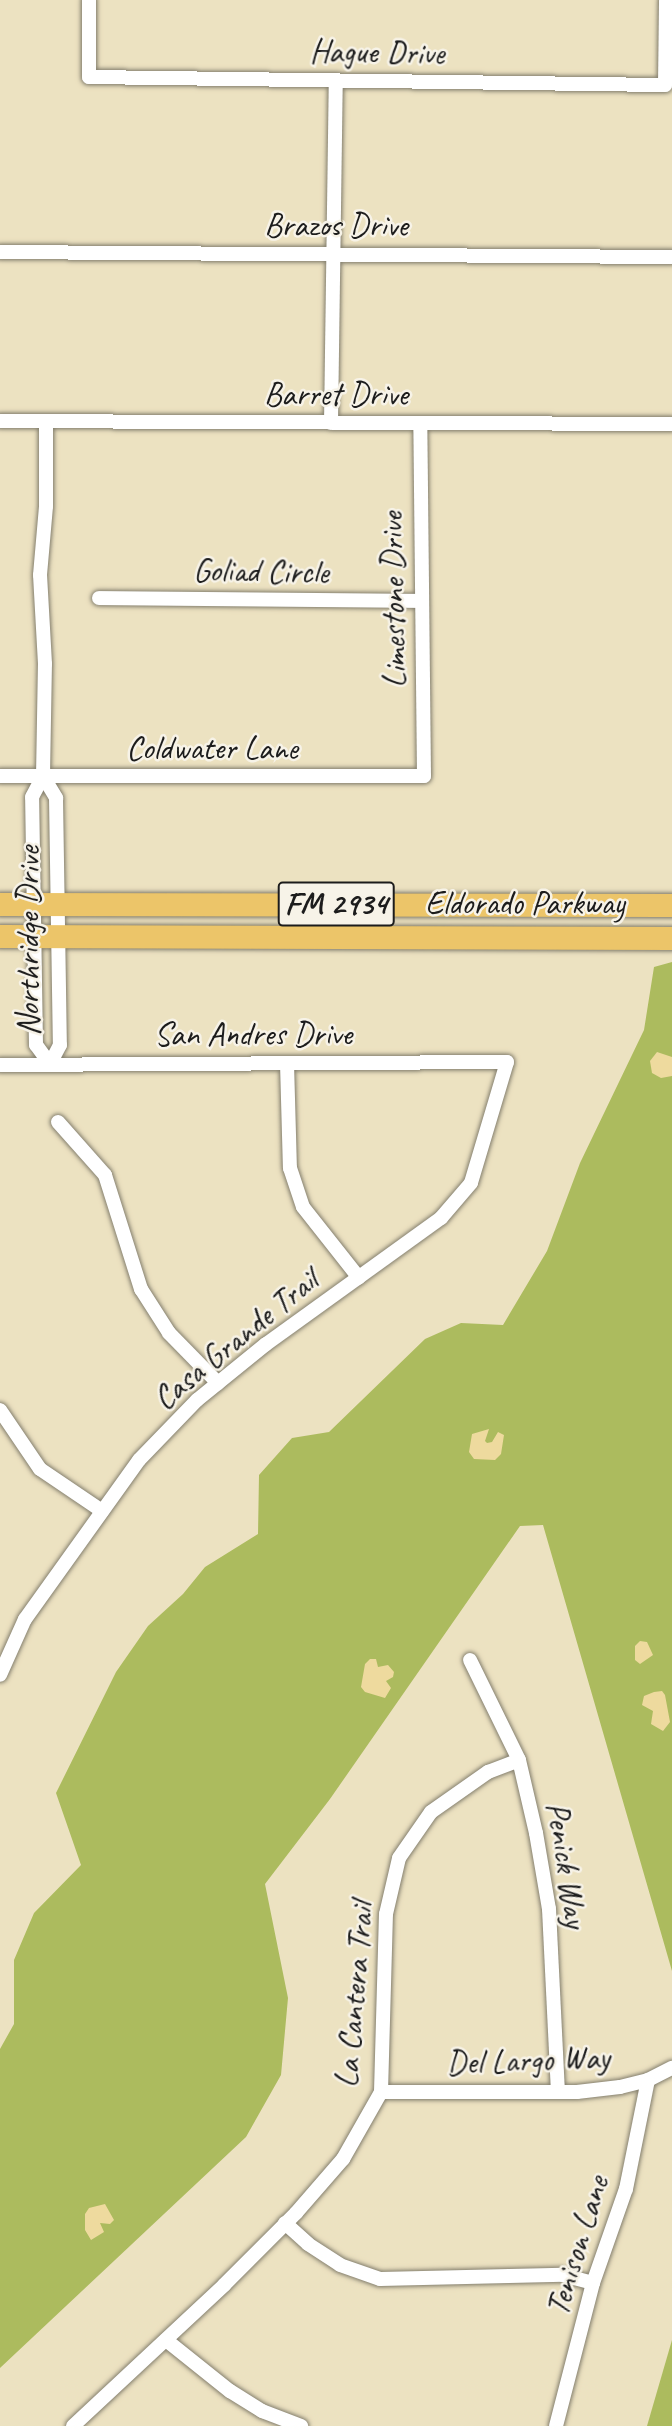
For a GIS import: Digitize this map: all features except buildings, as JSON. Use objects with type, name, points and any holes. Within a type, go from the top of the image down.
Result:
[{"type":"main road","name":"Eldorado Parkway","points":[[0,904],[672,905]]},
{"type":"main road","name":"Eldorado Parkway","points":[[0,936],[672,938]]},
{"type":"street","name":"Hague Drive","points":[[89,0],[89,78],[665,85],[666,0]]},
{"type":"street","points":[[331,422],[337,80]]},
{"type":"street","name":"Brazos Drive","points":[[0,252],[672,257]]},
{"type":"street","name":"Barret Drive","points":[[0,421],[672,424]]},
{"type":"street","name":"Northridge Drive","points":[[43,776],[56,798],[60,1045],[50,1064],[36,1045],[32,797],[43,776],[45,664],[40,575],[46,506],[46,421]]},
{"type":"street","name":"Limestone Drive","points":[[420,423],[424,776]]},
{"type":"street","name":"Goliad Circle","points":[[99,598],[422,601]]},
{"type":"street","name":"Coldwater Lane","points":[[0,776],[424,776]]},
{"type":"street","name":"San Andres Drive","points":[[0,1065],[507,1062]]},
{"type":"street","name":"Casa Grande Trail","points":[[0,1674],[25,1619],[139,1460],[197,1400],[441,1218],[471,1183],[492,1121],[507,1062]]},
{"type":"street","points":[[287,1063],[290,1168],[303,1207],[359,1278]]},
{"type":"street","points":[[58,1122],[106,1175],[141,1289],[169,1333],[218,1383]]},
{"type":"street","points":[[0,1410],[40,1469],[103,1511]]},
{"type":"street","name":"Penick Way","points":[[470,1660],[519,1760],[549,1909],[558,2092]]},
{"type":"street","name":"La Cantera Trail","points":[[72,2426],[166,2340],[285,2223],[343,2159],[381,2092],[386,1914],[399,1858],[431,1812],[488,1772],[519,1760]]},
{"type":"street","name":"Del Largo Way","points":[[381,2092],[558,2092],[620,2087],[648,2080],[672,2068]]},
{"type":"street","name":"Tenison Lane","points":[[556,2426],[593,2283],[626,2189],[648,2080]]},
{"type":"street","points":[[285,2223],[308,2244],[340,2266],[380,2278],[551,2274],[593,2283]]},
{"type":"street","points":[[166,2340],[230,2391],[262,2410],[301,2426]]},
{"type":"green space","points":[[672,962],[672,1971],[543,1525],[520,1526],[330,1799],[265,1884],[288,1998],[281,2075],[246,2137],[0,2368],[0,2049],[14,2024],[14,1960],[34,1913],[81,1865],[56,1793],[116,1672],[148,1626],[183,1594],[205,1567],[258,1534],[259,1475],[292,1438],[329,1432],[425,1339],[461,1323],[503,1325],[547,1251],[580,1163],[644,1030],[654,967]]},
{"type":"green space","points":[[672,2340],[672,2426],[647,2426]]},
{"type":"sand","points":[[657,1052],[672,1057],[672,1076],[661,1078],[652,1073],[650,1061]]},
{"type":"sand","points":[[489,1429],[485,1441],[487,1443],[492,1442],[498,1432],[504,1435],[501,1454],[495,1460],[474,1459],[469,1452],[472,1434]]},
{"type":"sand","points":[[640,1641],[647,1642],[653,1655],[640,1664],[635,1660],[635,1646]]},
{"type":"sand","points":[[370,1659],[376,1659],[378,1667],[388,1665],[394,1672],[393,1677],[386,1681],[391,1688],[385,1698],[365,1692],[361,1687],[365,1664]]},
{"type":"sand","points":[[662,1691],[665,1695],[670,1722],[663,1731],[651,1724],[653,1711],[642,1705],[644,1696]]},
{"type":"sand","points":[[105,2204],[114,2220],[110,2224],[100,2223],[104,2232],[91,2240],[85,2230],[85,2214],[89,2208]]}]
